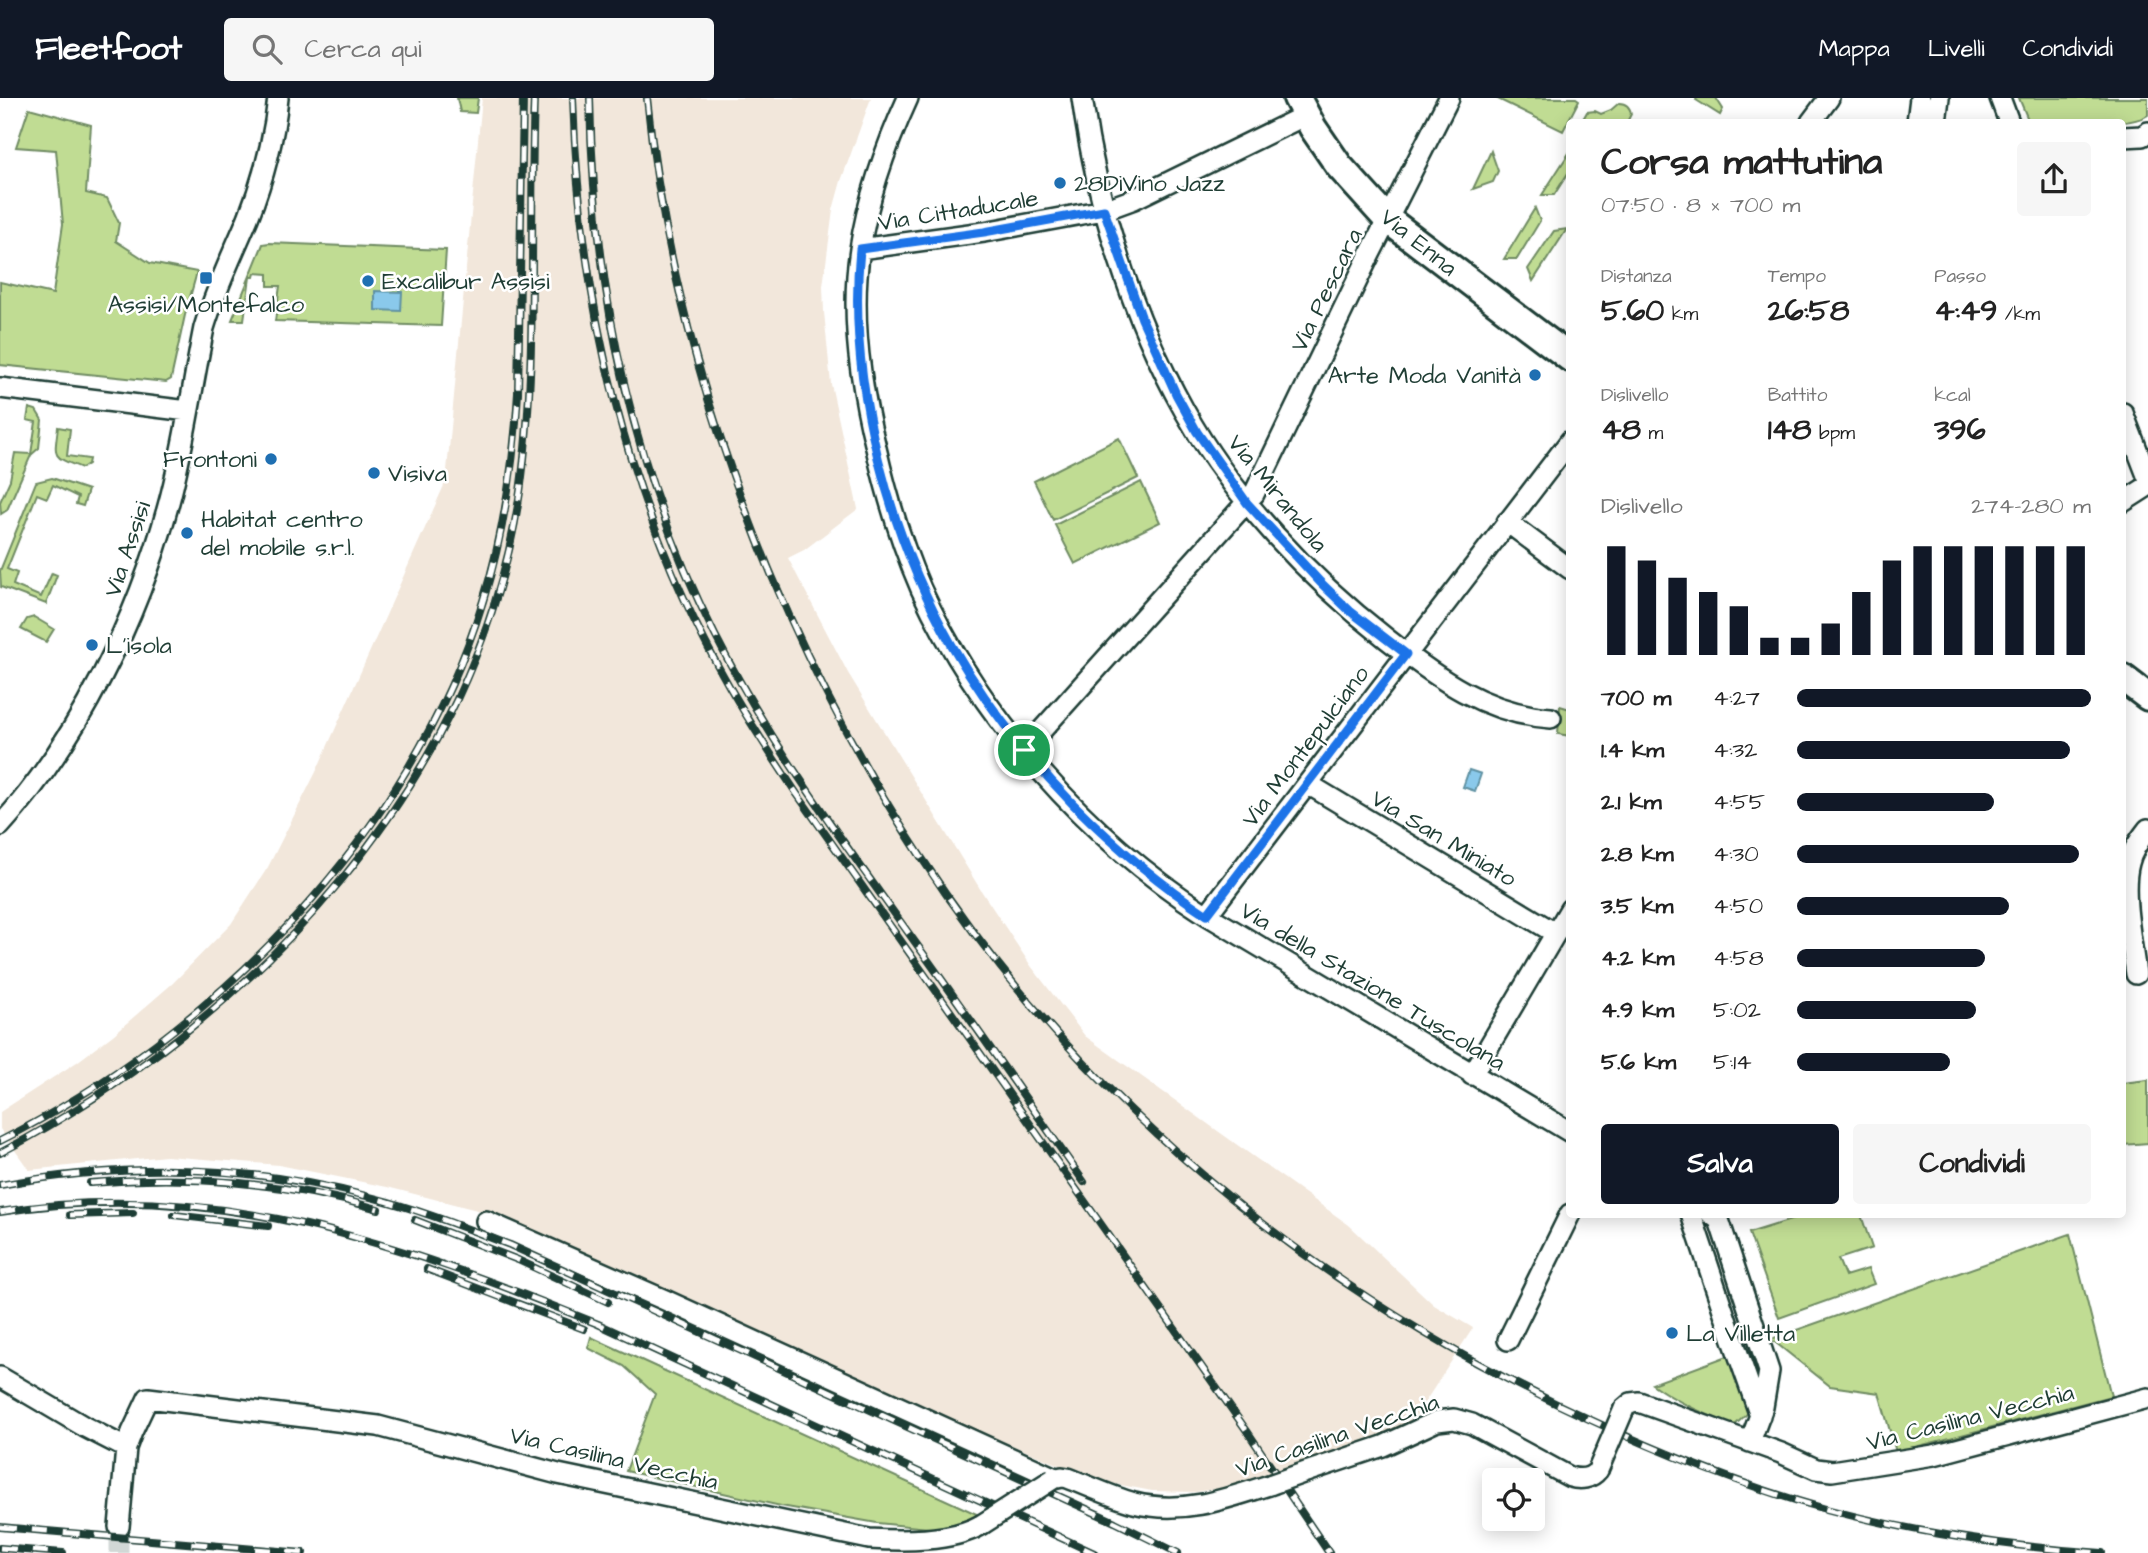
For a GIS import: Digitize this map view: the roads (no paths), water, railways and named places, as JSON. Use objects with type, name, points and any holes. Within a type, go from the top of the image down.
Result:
[{"type":"main road","name":"Via Enna","points":[[1301,107],[1339,166],[1387,219],[1566,355]]},
{"type":"main road","points":[[2126,680],[2148,697]]},
{"type":"street","name":"Via Assisi","points":[[0,826],[49,765],[94,692],[116,647],[150,562],[167,510],[204,328],[260,186],[278,98]]},
{"type":"street","name":"Via della Stazione Tuscolana","points":[[908,98],[879,168],[860,249],[857,324],[863,391],[894,517],[922,590],[974,684],[1043,773],[1113,843],[1172,891],[1207,915],[1566,1130]]},
{"type":"street","name":"Via Mirandola","points":[[1082,98],[1091,156],[1104,210],[1131,293],[1176,394],[1197,432],[1247,503],[1334,596],[1445,682],[1478,700],[1515,713],[1551,718]]},
{"type":"street","name":"Via Pescara","points":[[1024,750],[1247,503],[1266,472],[1387,219],[1449,98]]},
{"type":"street","points":[[1813,119],[1829,98]]},
{"type":"street","points":[[1917,119],[1920,98]]},
{"type":"street","points":[[1936,119],[1939,98]]},
{"type":"street","points":[[2000,98],[2008,119]]},
{"type":"street","name":"Via Cittaducale","points":[[860,249],[995,230],[1104,210],[1134,199],[1301,107]]},
{"type":"street","points":[[0,388],[188,411]]},
{"type":"street","points":[[2126,421],[2148,478]]},
{"type":"street","name":"Via Montepulciano","points":[[1207,915],[1566,446]]},
{"type":"street","points":[[2126,500],[2148,486]]},
{"type":"street","points":[[1507,522],[1566,566]]},
{"type":"street","name":"Via San Miniato","points":[[1308,784],[1555,933]]},
{"type":"street","points":[[2135,974],[2127,880],[2132,855],[2148,829]]},
{"type":"street","points":[[1472,1075],[1566,915]]},
{"type":"street","points":[[1508,1340],[1568,1218]]},
{"type":"street","points":[[1692,1218],[1760,1416]]},
{"type":"street","points":[[1723,1218],[1769,1371],[1766,1396],[1750,1442]]},
{"type":"street","name":"Via Casilina Vecchia","points":[[486,1221],[1054,1479]]},
{"type":"street","points":[[0,1377],[126,1448],[119,1527]]},
{"type":"street","name":"Via Casilina Vecchia","points":[[126,1448],[146,1402],[325,1419],[398,1430],[558,1474],[869,1539],[907,1540],[967,1532],[1054,1479],[1068,1478],[1133,1503],[1165,1507],[1211,1504],[1383,1446],[1437,1421],[1454,1419],[1472,1424],[1570,1477],[1580,1479],[1587,1478],[1598,1470],[1624,1409],[1631,1403],[1639,1402],[1816,1469],[1846,1471],[1948,1452],[2148,1398]]},
{"type":"water","points":[[375,291],[402,292],[401,311],[375,310]]},
{"type":"water","points":[[1469,770],[1481,774],[1475,791],[1463,787]]},
{"type":"tunnel","points":[[119,1527],[119,1553]]},
{"type":"railway","points":[[0,1141],[79,1096],[156,1044],[228,984],[295,918],[355,846],[408,768],[451,687],[483,601],[502,524],[511,472],[518,393],[523,98]]},
{"type":"railway","points":[[0,1153],[94,1098],[182,1035],[265,962],[339,883],[404,795],[456,700],[496,599],[520,492],[526,443],[531,345],[534,98]]},
{"type":"railway","points":[[573,98],[577,175],[586,251],[598,327],[615,402],[636,476],[662,548],[693,618],[737,700],[797,794],[1247,1431],[1329,1553]]},
{"type":"railway","points":[[590,98],[599,237],[622,374],[660,507],[686,572],[736,675],[784,754],[1084,1182]]},
{"type":"railway","points":[[647,98],[666,227],[696,358],[737,488],[789,615],[850,739],[920,856],[998,964],[1084,1063],[1190,1164],[1304,1254],[1426,1334],[1555,1403],[1688,1462],[1826,1509],[1963,1538],[2102,1553]]},
{"type":"railway","points":[[0,1185],[95,1173],[188,1170],[280,1178],[409,1208],[510,1245],[1178,1553]]},
{"type":"railway","points":[[90,1183],[162,1179],[235,1182],[308,1192],[378,1209]]},
{"type":"railway","points":[[0,1212],[80,1203],[157,1203],[232,1211],[306,1225],[379,1244],[452,1268],[598,1324],[1094,1553]]},
{"type":"railway","points":[[70,1215],[133,1213]]},
{"type":"railway","points":[[174,1215],[268,1226]]},
{"type":"railway","points":[[415,1220],[518,1260],[608,1302]]},
{"type":"railway","points":[[427,1269],[584,1329]]},
{"type":"railway","points":[[0,1527],[303,1553]]},
{"type":"railway","points":[[0,1548],[63,1553]]},
{"type":"place","name":"28DiVino Jazz","points":[[1060,183]]},
{"type":"place","name":"Assisi/Montefalco","points":[[206,278]]},
{"type":"place","name":"Excalibur Assisi","points":[[368,281]]},
{"type":"place","name":"Arte Moda Vanità","points":[[1535,375]]},
{"type":"place","name":"Frontoni","points":[[271,459]]},
{"type":"place","name":"Visiva","points":[[374,473]]},
{"type":"place","name":"Habitat centro del mobile s.r.l.","points":[[187,533]]},
{"type":"place","name":"L'isola","points":[[92,645]]},
{"type":"place","name":"La Villetta","points":[[1672,1333]]}]
